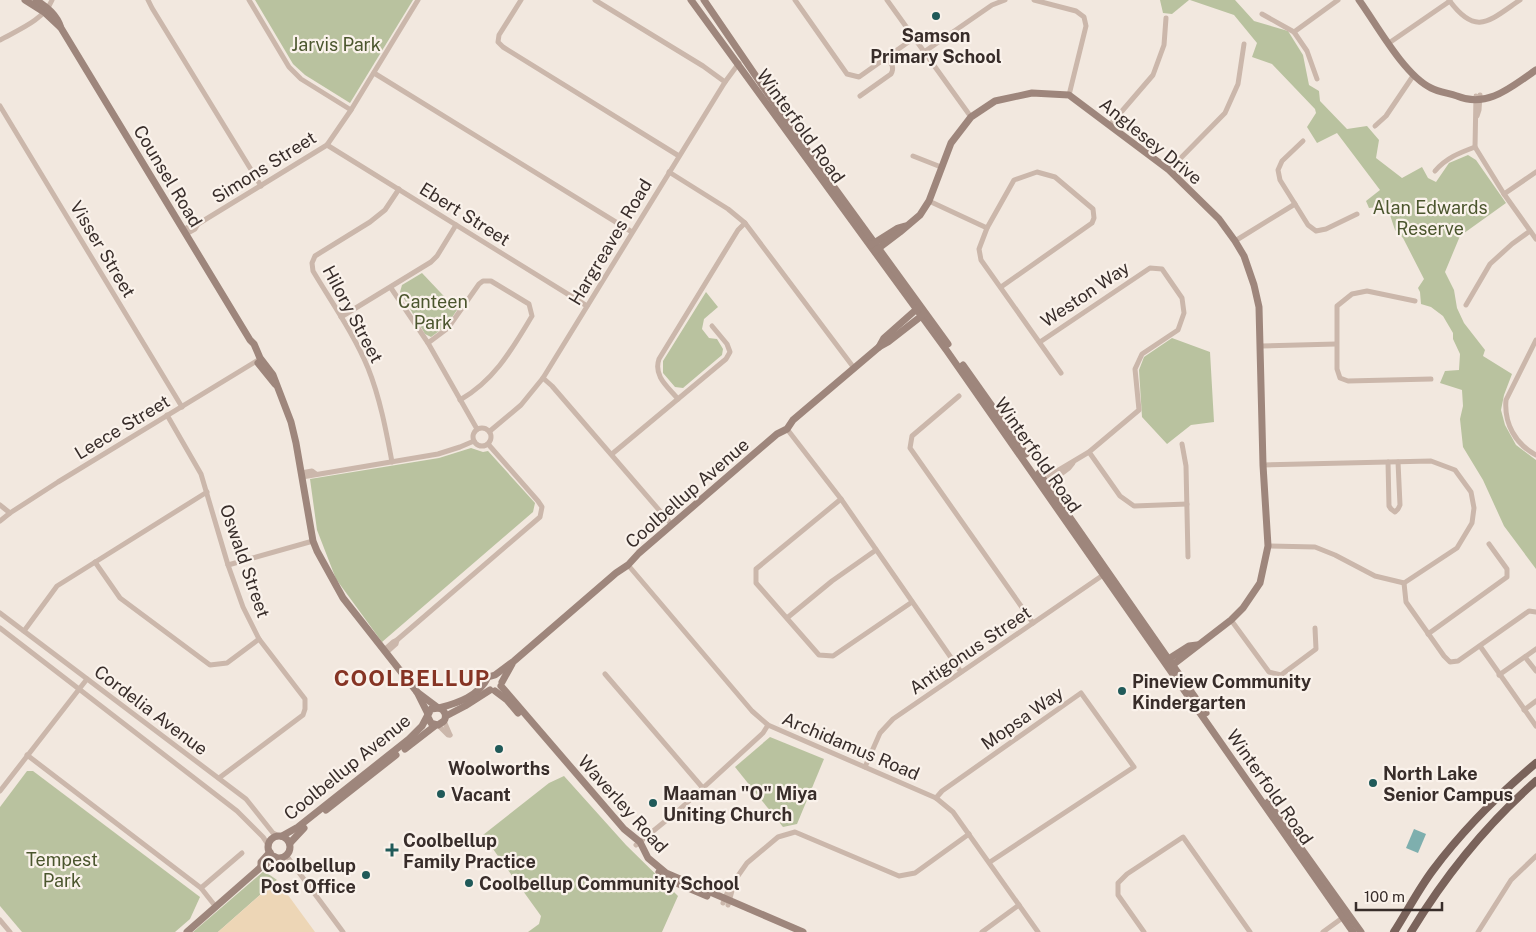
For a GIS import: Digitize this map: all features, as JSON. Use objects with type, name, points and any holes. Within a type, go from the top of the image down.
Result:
[{"type":"main road","points":[[1394,932],[1432,871],[1472,822],[1507,787],[1536,763]]},
{"type":"main road","points":[[1411,932],[1448,878],[1483,833],[1536,781]]},
{"type":"street","name":"Counsel Road","points":[[25,0],[46,10]]},
{"type":"street","name":"Counsel Road","points":[[36,0],[61,28],[250,340],[250,346],[258,360],[273,375],[296,443],[313,541],[343,598],[417,692],[428,716]]},
{"type":"street","points":[[0,40],[32,22],[46,10],[52,0]]},
{"type":"street","points":[[148,0],[261,186]]},
{"type":"street","points":[[249,0],[289,67],[301,79],[351,110]]},
{"type":"street","name":"Simons Street","points":[[185,232],[195,229],[198,224],[327,145],[351,110],[418,0]]},
{"type":"street","points":[[521,0],[499,35],[498,42],[503,47],[679,156]]},
{"type":"street","points":[[595,0],[703,66],[725,82]]},
{"type":"street","name":"Winterfold Road","points":[[691,0],[924,314],[1169,663],[1345,916],[1354,932]]},
{"type":"street","name":"Winterfold Road","points":[[704,0],[875,247]]},
{"type":"street","points":[[795,0],[847,74],[859,77],[914,38]]},
{"type":"street","points":[[887,0],[971,117]]},
{"type":"street","points":[[924,52],[992,5],[1005,0]]},
{"type":"street","points":[[875,247],[898,228],[906,226],[920,215],[929,201],[951,143],[971,117],[995,101],[1032,93],[1069,95],[1086,26],[1084,17],[1076,11],[1034,0]]},
{"type":"street","points":[[1294,32],[1338,0]]},
{"type":"street","points":[[1359,0],[1413,76],[1430,88],[1457,96],[1463,94],[1478,98],[1494,92],[1500,92],[1536,70]]},
{"type":"street","points":[[1389,43],[1449,1],[1462,17],[1482,22],[1490,21],[1520,0]]},
{"type":"street","points":[[1262,14],[1294,32],[1307,52],[1317,79]]},
{"type":"street","points":[[1110,125],[1153,75],[1164,45],[1166,18]]},
{"type":"street","points":[[1168,170],[1225,114],[1238,84],[1244,44]]},
{"type":"street","points":[[860,96],[891,74],[893,66],[888,57]]},
{"type":"street","name":"Hargreaves Road","points":[[490,431],[521,406],[543,378],[725,82],[744,58]]},
{"type":"street","points":[[374,73],[632,232]]},
{"type":"street","points":[[1375,126],[1386,116],[1413,76]]},
{"type":"street","name":"Anglesey Drive","points":[[1069,95],[1168,170],[1218,219],[1236,241],[1244,256],[1259,307],[1263,465],[1268,546],[1260,583],[1243,608],[1231,620],[1197,644],[1189,646],[1169,663]]},
{"type":"street","points":[[1478,98],[1480,110],[1477,116],[1475,146],[1504,194],[1536,239]]},
{"type":"street","name":"Visser Street","points":[[0,106],[182,406]]},
{"type":"street","points":[[1303,141],[1282,161],[1278,170],[1280,180],[1308,225],[1316,231],[1326,229],[1357,214]]},
{"type":"street","name":"Ebert Street","points":[[327,145],[587,306]]},
{"type":"street","points":[[1435,171],[1442,162],[1454,154],[1475,146]]},
{"type":"street","points":[[913,156],[941,167]]},
{"type":"street","points":[[669,172],[728,209],[745,223],[854,368]]},
{"type":"street","points":[[1001,287],[1092,223],[1094,213],[1090,205],[1055,178],[1037,172],[1014,180],[987,228],[979,249],[981,260],[1061,373]]},
{"type":"street","points":[[1504,194],[1536,172]]},
{"type":"street","name":"Hilory Street","points":[[392,462],[380,406],[371,376],[359,348],[313,271],[312,263],[315,256],[378,216],[385,210],[399,189]]},
{"type":"street","points":[[929,201],[987,228]]},
{"type":"street","points":[[1236,241],[1294,204]]},
{"type":"street","points":[[678,399],[657,373],[658,359],[738,230],[745,223]]},
{"type":"street","points":[[341,317],[431,262],[437,256],[456,225]]},
{"type":"street","points":[[1466,305],[1490,264],[1530,231]]},
{"type":"street","name":"Weston Way","points":[[1040,342],[1150,268],[1162,269],[1182,298],[1184,313],[1178,330],[1142,354],[1135,369],[1139,410],[1089,452],[1073,463],[1067,464],[1043,483]]},
{"type":"street","points":[[428,343],[448,328],[479,284],[484,281],[491,280],[529,304],[532,316],[508,355],[490,378],[476,391],[460,400]]},
{"type":"street","points":[[391,288],[428,343],[477,429]]},
{"type":"street","points":[[1415,301],[1368,291],[1352,294],[1337,306],[1337,369],[1340,378],[1348,381],[1431,379]]},
{"type":"street","name":"Coolbellup Avenue","points":[[879,347],[884,338],[919,307]]},
{"type":"street","name":"Coolbellup Avenue","points":[[486,682],[488,677],[495,675],[514,661],[616,573],[628,565],[635,556],[770,439],[787,429],[793,420],[854,368],[924,314]]},
{"type":"street","points":[[612,454],[726,359],[730,352],[727,344],[712,326]]},
{"type":"street","points":[[1536,340],[1506,400],[1505,407],[1509,426],[1517,440],[1536,456]]},
{"type":"street","points":[[1261,346],[1336,344]]},
{"type":"street","name":"Leece Street","points":[[0,521],[258,360]]},
{"type":"street","points":[[543,378],[612,454],[672,525]]},
{"type":"street","points":[[959,396],[912,436],[910,448],[1033,623]]},
{"type":"street","name":"Oswald Street","points":[[167,416],[196,465],[207,492],[228,565],[243,607],[259,639],[304,699],[305,709],[303,715],[218,778]]},
{"type":"street","points":[[484,427],[490,431],[492,438],[488,444],[482,446],[476,444],[473,434],[477,429],[484,427]]},
{"type":"street","points":[[787,429],[841,499],[961,672]]},
{"type":"street","points":[[301,475],[312,471],[316,474],[438,454],[460,448],[474,441]]},
{"type":"street","points":[[385,652],[393,642],[540,517],[542,507],[538,501],[488,444]]},
{"type":"street","points":[[1182,444],[1186,466],[1188,557]]},
{"type":"street","points":[[1089,452],[1120,496],[1134,506],[1187,504]]},
{"type":"street","points":[[1263,465],[1431,461],[1455,470],[1471,492],[1474,508],[1472,523],[1457,548],[1404,583],[1375,576],[1335,555],[1315,547],[1268,546]]},
{"type":"street","points":[[1388,462],[1389,506],[1395,512],[1400,505],[1398,462]]},
{"type":"street","points":[[24,631],[57,586],[207,492]]},
{"type":"street","points":[[841,499],[756,569],[756,583],[819,655],[833,656],[912,602]]},
{"type":"street","points":[[0,505],[10,513]]},
{"type":"street","points":[[228,565],[313,541]]},
{"type":"street","points":[[1428,634],[1508,577],[1507,569],[1490,544]]},
{"type":"street","points":[[787,618],[832,581],[876,550]]},
{"type":"street","points":[[95,562],[120,598],[210,665],[227,663],[259,639]]},
{"type":"street","name":"Archidamus Road","points":[[628,565],[752,711],[768,725],[936,798],[953,812],[1038,932]]},
{"type":"street","name":"Antigonus Street","points":[[865,767],[880,733],[893,719],[1106,573]]},
{"type":"street","points":[[1404,583],[1406,602],[1450,662],[1458,661],[1529,611],[1536,612]]},
{"type":"street","name":"Cordelia Avenue","points":[[0,612],[246,799],[271,831],[280,836]]},
{"type":"street","points":[[1231,620],[1269,672],[1281,675],[1316,649],[1315,628]]},
{"type":"street","name":"Cordelia Avenue","points":[[0,628],[237,810],[259,832],[271,852]]},
{"type":"street","points":[[1480,646],[1536,726]]},
{"type":"street","points":[[1500,675],[1536,649]]},
{"type":"street","points":[[1525,656],[1536,671]]},
{"type":"street","name":"Coolbellup Avenue","points":[[280,836],[298,827],[391,756],[465,706],[497,687],[514,661]]},
{"type":"street","points":[[605,674],[702,787]]},
{"type":"street","points":[[438,707],[444,711],[441,722],[431,723],[428,716],[431,709],[438,707],[466,699],[486,682],[497,687],[500,678],[495,675]]},
{"type":"street","points":[[0,791],[87,679]]},
{"type":"street","name":"Waverley Road","points":[[497,687],[638,844],[648,858],[666,873],[794,932]]},
{"type":"street","name":"Counsel Road","points":[[417,692],[438,707]]},
{"type":"street","name":"Mopsa Way","points":[[936,798],[942,791],[1081,693],[1134,767],[990,862]]},
{"type":"street","points":[[1524,710],[1536,701]]},
{"type":"street","name":"Coolbellup Avenue","points":[[290,844],[300,830],[418,732],[428,716]]},
{"type":"street","points":[[638,844],[679,810],[763,733],[768,725]]},
{"type":"street","points":[[27,755],[201,888],[216,907]]},
{"type":"street","points":[[726,902],[728,891],[732,888],[735,880],[747,863],[778,837],[795,832],[899,876],[915,873],[969,834]]},
{"type":"street","points":[[187,932],[264,866],[271,852],[273,838],[280,836],[290,844],[290,850],[281,858],[271,852]]},
{"type":"street","points":[[1144,932],[1118,895],[1118,883],[1127,874],[1183,837],[1250,932]]},
{"type":"street","points":[[201,888],[242,853]]},
{"type":"street","points":[[286,855],[343,932]]},
{"type":"street","points":[[1478,932],[1511,880],[1536,856]]},
{"type":"street","name":"Waverley Road","points":[[726,902],[803,932]]},
{"type":"street","points":[[982,932],[1019,905]]},
{"type":"street","points":[[1322,932],[1345,916]]},
{"type":"street","name":"Winterfold Road","points":[[1345,916],[1361,932]]},
{"type":"street","points":[[0,920],[10,932]]},
{"type":"green space","name":"Jarvis Park","points":[[255,0],[413,0],[350,103],[305,75],[293,64]]},
{"type":"green space","points":[[1160,0],[1189,0],[1172,14],[1163,13]]},
{"type":"green space","name":"Alan Edwards Reserve","points":[[1190,0],[1235,0],[1254,21],[1288,31],[1303,55],[1309,85],[1319,91],[1320,101],[1347,129],[1367,126],[1379,140],[1376,158],[1402,178],[1422,167],[1428,178],[1436,182],[1449,163],[1468,155],[1476,160],[1506,203],[1460,236],[1445,272],[1454,290],[1457,308],[1464,323],[1485,350],[1483,356],[1512,374],[1504,395],[1501,410],[1505,425],[1516,445],[1536,460],[1536,569],[1504,526],[1483,480],[1463,447],[1460,419],[1463,406],[1462,390],[1440,383],[1445,371],[1459,370],[1460,354],[1453,339],[1453,333],[1443,316],[1431,307],[1421,304],[1418,288],[1424,279],[1403,238],[1395,230],[1387,206],[1369,208],[1366,201],[1380,190],[1337,133],[1317,143],[1307,127],[1316,113],[1315,109],[1272,64],[1252,57],[1257,43],[1234,15]]},
{"type":"green space","name":"Canteen Park","points":[[422,273],[457,310],[446,326],[431,337],[425,334],[400,292],[402,285]]},
{"type":"green space","points":[[706,292],[718,307],[704,319],[702,329],[709,338],[717,339],[723,349],[722,355],[683,388],[675,387],[663,373],[663,361]]},
{"type":"green space","points":[[1172,338],[1210,352],[1214,422],[1191,425],[1167,444],[1142,417],[1139,370],[1144,357]]},
{"type":"green space","points":[[471,448],[483,452],[488,451],[535,503],[533,512],[382,642],[336,579],[317,530],[310,479],[439,458]]},
{"type":"green space","points":[[770,737],[824,759],[797,824],[783,827],[735,767]]},
{"type":"green space","name":"Tempest Park","points":[[27,771],[33,771],[200,897],[190,919],[175,932],[22,932],[0,906],[0,807]]},
{"type":"green space","points":[[564,776],[626,845],[678,896],[662,932],[528,932],[539,924],[541,916],[483,835],[549,783]]},
{"type":"green space","points":[[264,871],[277,880],[218,932],[193,932]]},
{"type":"sand","points":[[277,880],[315,932],[218,932]]},
{"type":"water","points":[[1414,829],[1426,834],[1418,853],[1406,848]]},
{"type":"place","name":"Samson Primary School","points":[[936,16]]},
{"type":"place","name":"Pineview Community Kindergarten","points":[[1122,691]]},
{"type":"place","name":"Woolworths","points":[[499,749]]},
{"type":"place","name":"North Lake Senior Campus","points":[[1373,783]]},
{"type":"place","name":"Vacant","points":[[441,794]]},
{"type":"place","name":"Maaman \"O\" Miya Uniting Church","points":[[653,803]]},
{"type":"place","name":"Coolbellup Family Practice","points":[[392,850]]},
{"type":"place","name":"Coolbellup Post Office","points":[[366,875]]},
{"type":"place","name":"Coolbellup Community School","points":[[469,883]]},
{"type":"district","name":"COOLBELLUP","points":[[412,678]]}]
